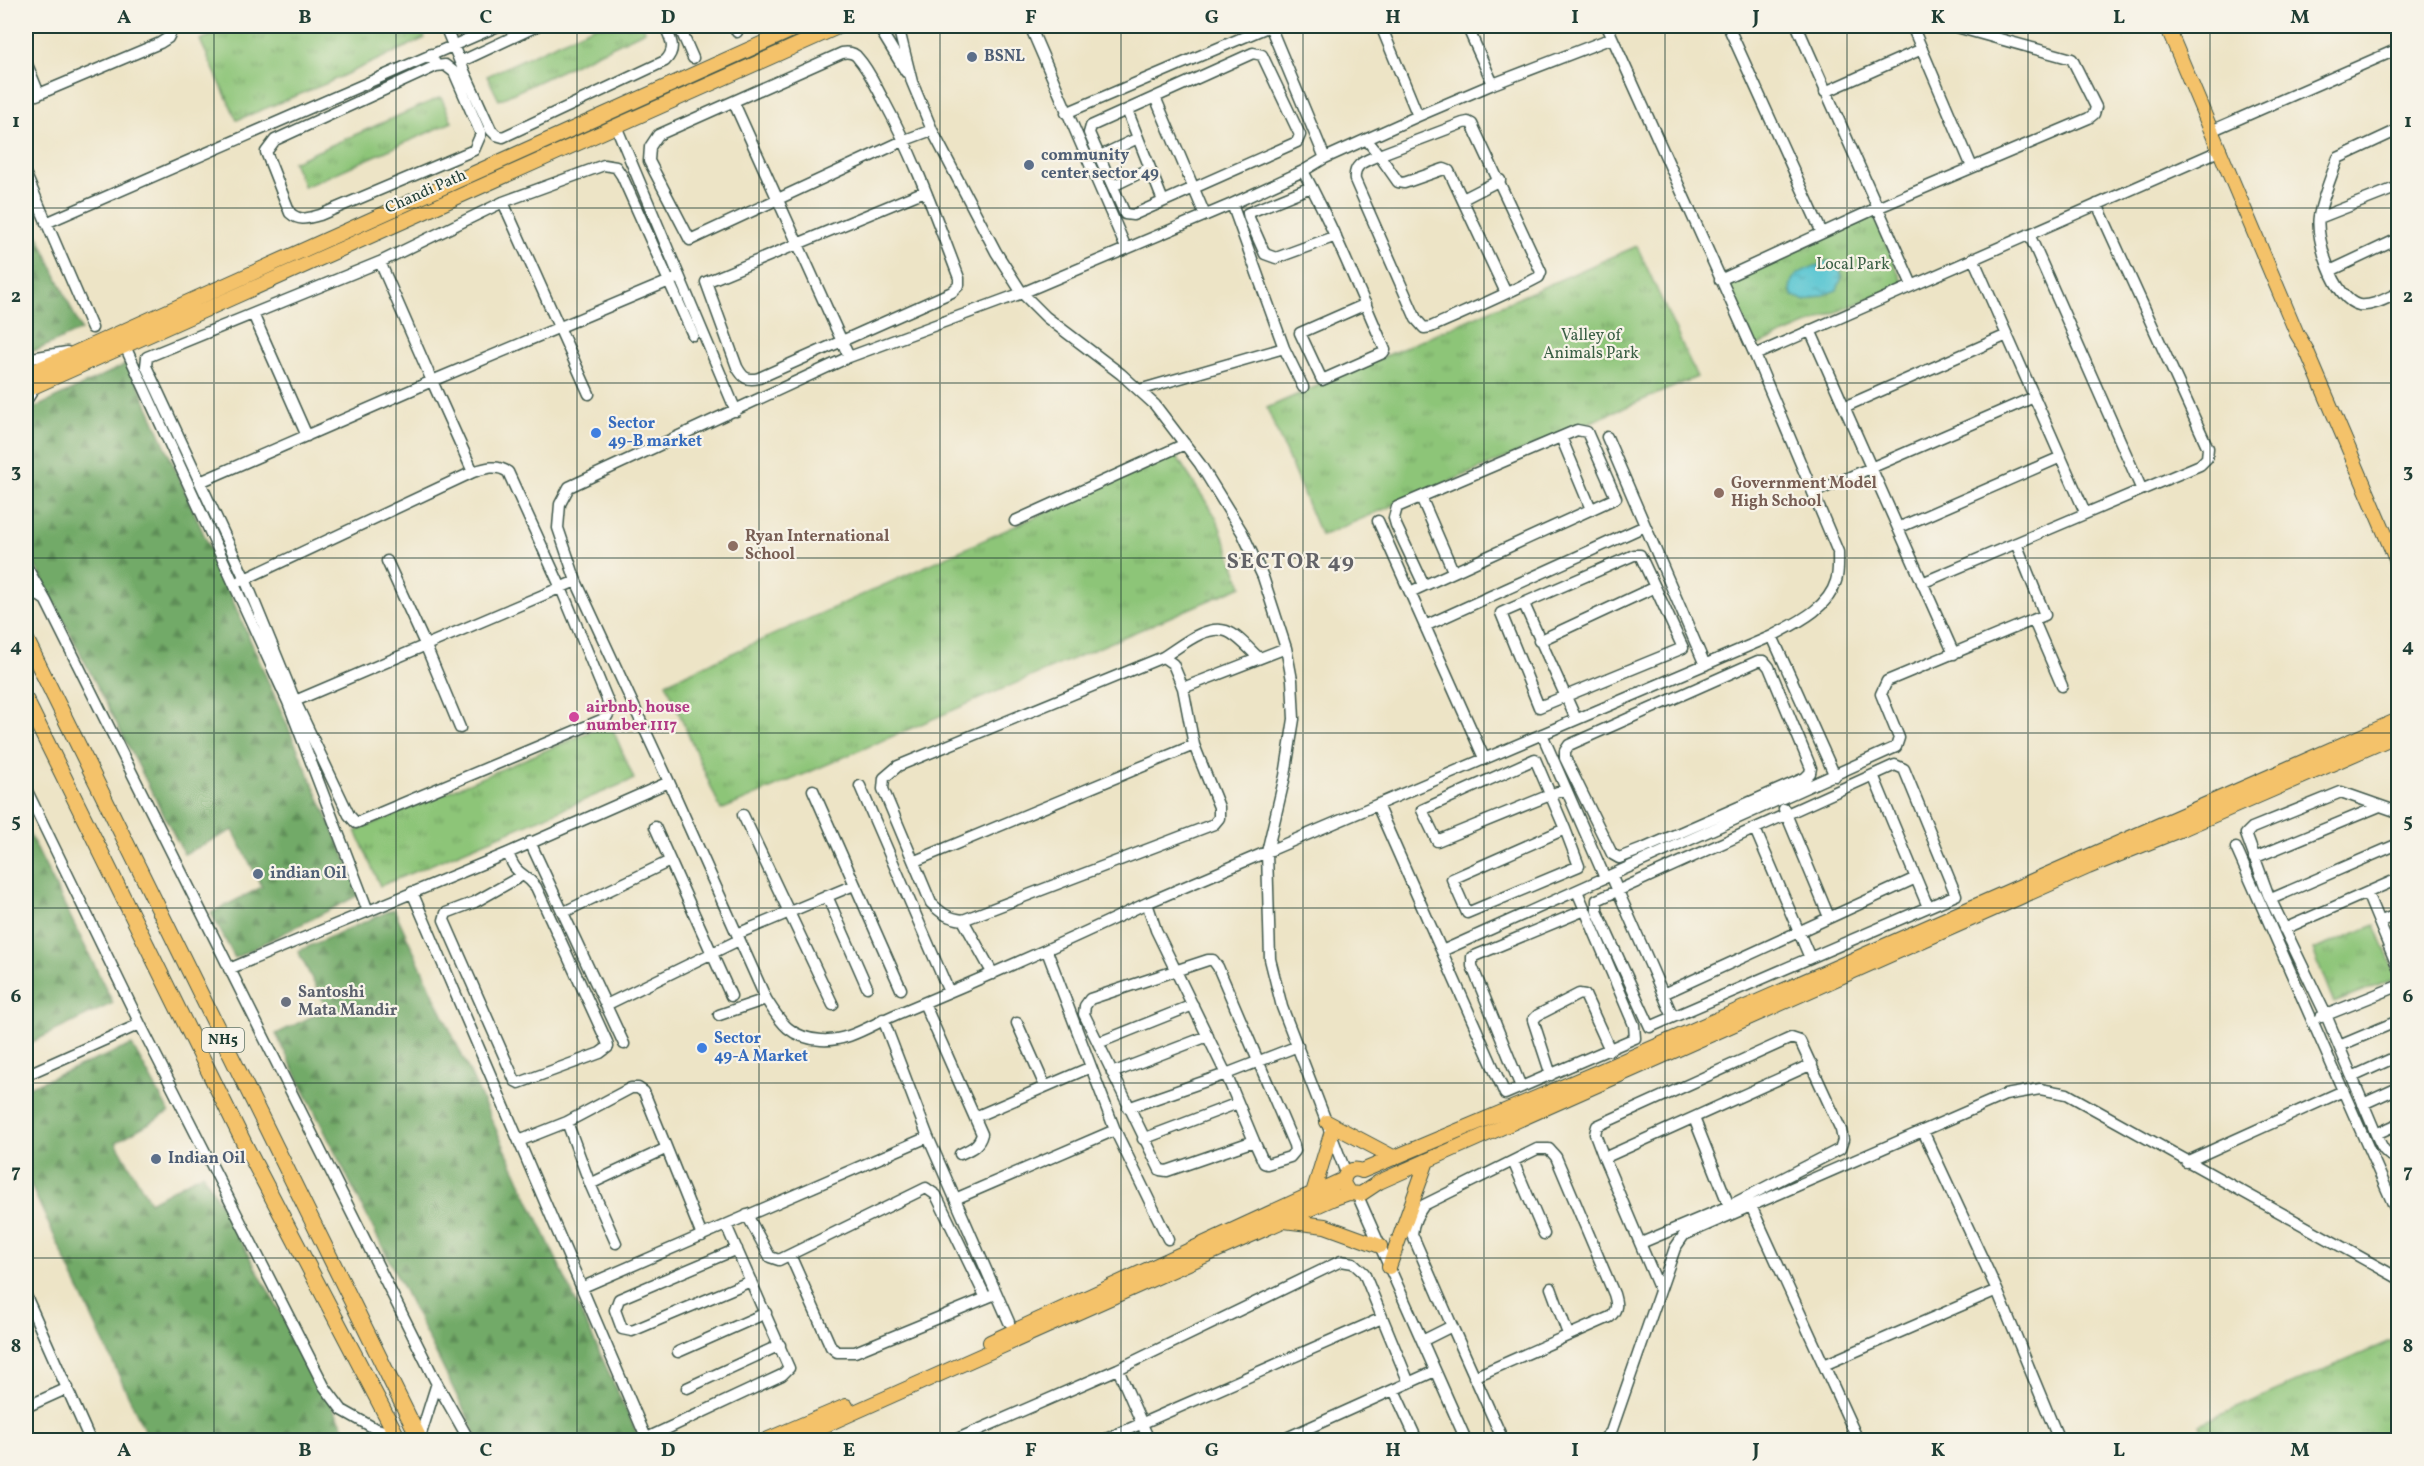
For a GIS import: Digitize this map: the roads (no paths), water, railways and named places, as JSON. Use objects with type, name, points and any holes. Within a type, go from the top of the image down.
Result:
[{"type":"highway","name":"NH5","points":[[26,639],[419,1440]]},
{"type":"highway","name":"NH5","points":[[26,699],[245,1145],[397,1438]]},
{"type":"main road","name":"Chandi Path","points":[[29,383],[94,344],[801,26]]},
{"type":"main road","name":"Chandi Path","points":[[29,383],[124,344],[840,26]]},
{"type":"main road","points":[[2167,26],[2213,130],[2297,334],[2306,349],[2398,564]]},
{"type":"main road","points":[[766,1440],[1003,1336],[1313,1193],[1352,1170],[1362,1171],[1395,1158],[1600,1071],[2398,720]]},
{"type":"main road","points":[[792,1440],[2088,867],[2182,830],[2398,735]]},
{"type":"main road","points":[[1313,1193],[1329,1128],[1395,1158]]},
{"type":"main road","points":[[1389,1266],[1427,1161]]},
{"type":"main road","points":[[1357,1192],[1368,1179],[1362,1171]]},
{"type":"main road","points":[[1345,1176],[1344,1187],[1357,1192]]},
{"type":"main road","points":[[1283,1221],[1325,1226],[1380,1246]]},
{"type":"street","points":[[26,99],[160,43],[168,38],[171,32],[168,26]]},
{"type":"street","points":[[445,26],[491,130],[503,137],[665,61],[673,47],[665,26]]},
{"type":"street","points":[[46,223],[498,26]]},
{"type":"street","points":[[459,62],[537,26]]},
{"type":"street","points":[[679,26],[693,58]]},
{"type":"street","points":[[878,26],[912,82]]},
{"type":"street","points":[[898,26],[912,82],[932,130],[996,252],[1022,293],[1046,317],[1155,405],[1185,444],[1242,532],[1266,586],[1286,648],[1292,680],[1294,719],[1285,776],[1267,852],[1270,959],[1282,1007],[1345,1176]]},
{"type":"street","points":[[1030,26],[1125,248]]},
{"type":"street","points":[[1066,113],[1270,26],[1325,158]]},
{"type":"street","points":[[1381,26],[1418,117]]},
{"type":"street","points":[[1467,26],[1493,84]]},
{"type":"street","points":[[1607,26],[1755,355],[1838,552],[1837,579],[1829,598],[1819,607],[1772,636],[1147,903],[1047,951],[883,1019],[854,1035],[836,1040],[819,1041],[785,1029],[765,999],[669,782],[576,581],[558,528],[561,504],[569,487],[849,357],[1022,293],[1232,204],[1303,171],[1325,158],[1493,84],[1612,39]]},
{"type":"street","points":[[1728,26],[1822,233]]},
{"type":"street","points":[[1797,26],[1912,285]]},
{"type":"street","points":[[1912,26],[1972,167]]},
{"type":"street","points":[[1720,280],[1877,208],[2094,114],[2096,107],[2072,59],[1953,26]]},
{"type":"street","points":[[1825,92],[1922,49]]},
{"type":"street","points":[[2213,130],[2398,50]]},
{"type":"street","points":[[925,191],[706,282],[737,367],[741,376],[746,379],[759,378],[952,292],[959,285],[959,278],[925,191],[905,140],[857,56],[850,52],[842,52],[734,103],[658,135],[650,147],[649,161],[690,240],[905,140],[932,130]]},
{"type":"street","points":[[1253,53],[1262,54],[1300,135],[1297,142],[1133,215],[1125,214],[1089,133],[1091,126],[1127,110],[1253,53]]},
{"type":"street","points":[[431,54],[436,66]]},
{"type":"street","points":[[26,62],[39,94]]},
{"type":"street","points":[[445,65],[454,72],[481,134],[474,150],[303,220],[290,213],[266,152],[269,146],[275,140],[436,66],[445,65]]},
{"type":"street","points":[[1155,97],[1205,215]]},
{"type":"street","points":[[734,103],[849,357]]},
{"type":"street","points":[[1127,110],[1163,201]]},
{"type":"street","points":[[1468,122],[1472,124],[1500,180],[1541,272],[1539,277],[1431,327],[1424,328],[1419,325],[1354,180],[1357,166],[1379,155],[1468,122]]},
{"type":"street","points":[[616,126],[693,335]]},
{"type":"street","points":[[262,128],[269,146]]},
{"type":"street","points":[[2397,135],[2338,158],[2319,218],[2321,248],[2340,290],[2350,301],[2360,305],[2373,304],[2398,293]]},
{"type":"street","points":[[1100,156],[1138,138]]},
{"type":"street","points":[[1367,140],[1398,182],[1404,183],[1440,170],[1449,171],[1506,293]]},
{"type":"street","points":[[1755,355],[2221,150]]},
{"type":"street","points":[[368,911],[200,482],[146,366],[147,357],[380,262],[503,202],[604,165],[616,167],[674,279],[736,411]]},
{"type":"street","points":[[1113,186],[1150,168]]},
{"type":"street","points":[[1303,171],[1336,236],[1366,304],[1385,350],[1383,353],[1322,380],[1300,333],[1366,304]]},
{"type":"street","points":[[26,175],[92,328]]},
{"type":"street","points":[[1463,200],[1500,180]]},
{"type":"street","points":[[1311,187],[1248,213],[1265,254],[1276,258],[1336,236]]},
{"type":"street","points":[[2319,218],[2398,187]]},
{"type":"street","points":[[503,202],[589,394]]},
{"type":"street","points":[[1232,204],[1284,348],[1303,387]]},
{"type":"street","points":[[1923,583],[2141,488],[2200,465],[2207,458],[2208,448],[2097,204]]},
{"type":"street","points":[[2029,234],[2141,488]]},
{"type":"street","points":[[2331,270],[2398,239]]},
{"type":"street","points":[[1973,258],[2085,512]]},
{"type":"street","points":[[380,262],[473,472]]},
{"type":"street","points":[[200,482],[674,279]]},
{"type":"street","points":[[253,314],[307,436]]},
{"type":"street","points":[[1810,330],[1954,654]]},
{"type":"street","points":[[1844,407],[2007,335]]},
{"type":"street","points":[[26,360],[94,344]]},
{"type":"street","points":[[124,344],[240,582],[349,815],[356,823],[606,718],[611,709],[561,588],[508,472],[498,467],[473,472],[240,582]]},
{"type":"street","points":[[1139,390],[1284,348]]},
{"type":"street","points":[[26,401],[29,383]]},
{"type":"street","points":[[1813,493],[2034,397]]},
{"type":"street","points":[[1410,592],[1616,498],[1587,432],[1577,430],[1397,507],[1394,518],[1424,585]]},
{"type":"street","points":[[1561,437],[1591,509]]},
{"type":"street","points":[[1607,437],[1705,665]]},
{"type":"street","points":[[1015,521],[1185,444]]},
{"type":"street","points":[[1898,528],[2061,457]]},
{"type":"street","points":[[1421,497],[1453,571]]},
{"type":"street","points":[[1378,521],[1484,758]]},
{"type":"street","points":[[1425,626],[1645,526]]},
{"type":"street","points":[[1442,951],[1896,747],[1899,738],[1881,694],[1887,681],[2044,617],[2045,612],[2016,543]]},
{"type":"street","points":[[1634,555],[1640,555],[1655,587],[1683,648],[1539,707],[1501,613],[1634,555]]},
{"type":"street","points":[[387,561],[460,728]]},
{"type":"street","points":[[26,566],[46,601],[437,1383],[469,1440]]},
{"type":"street","points":[[295,701],[576,581]]},
{"type":"street","points":[[26,587],[46,601]]},
{"type":"street","points":[[1539,641],[1655,587]]},
{"type":"street","points":[[1524,604],[1576,719]]},
{"type":"street","points":[[2034,621],[2062,686]]},
{"type":"street","points":[[1163,657],[1173,664],[1183,688],[1194,745],[1219,807],[1219,818],[1214,824],[963,920],[949,918],[931,903],[883,789],[884,778],[891,771],[898,766],[1163,657],[1208,630],[1228,632],[1259,658]]},
{"type":"street","points":[[1772,636],[1835,776]]},
{"type":"street","points":[[1183,688],[1286,648]]},
{"type":"street","points":[[1758,661],[1764,661],[1769,667],[1811,768],[1805,778],[1619,858],[1612,854],[1566,758],[1565,751],[1569,745],[1605,730],[1758,661]]},
{"type":"street","points":[[1595,711],[1605,730]]},
{"type":"street","points":[[1542,734],[1608,877],[1618,892],[1673,1017]]},
{"type":"street","points":[[915,861],[1194,745]]},
{"type":"street","points":[[1565,829],[1452,879],[1467,913],[1579,866],[1565,829],[1550,795],[1534,759],[1422,810],[1437,841],[1550,795],[1566,789]]},
{"type":"street","points":[[1895,765],[1904,769],[1956,895],[1650,1027],[1597,911],[1597,900],[1873,775],[1895,765]]},
{"type":"street","points":[[1873,775],[1928,907]]},
{"type":"street","points":[[229,969],[507,853],[669,782]]},
{"type":"street","points":[[860,786],[949,992]]},
{"type":"street","points":[[26,789],[141,1024],[324,1386],[342,1410],[397,1438]]},
{"type":"street","points":[[813,790],[901,989]]},
{"type":"street","points":[[2398,812],[2347,792],[2333,794],[2248,831],[2246,838],[2284,929],[2326,1015],[2376,1134],[2385,1152],[2390,1156],[2398,1157]]},
{"type":"street","points":[[1780,800],[1829,917]]},
{"type":"street","points":[[1377,804],[1505,1094],[1635,1038],[1636,1033],[1577,891]]},
{"type":"street","points":[[2254,858],[2380,806]]},
{"type":"street","points":[[743,815],[790,910],[832,1005]]},
{"type":"street","points":[[655,827],[731,996]]},
{"type":"street","points":[[1755,829],[1810,958]]},
{"type":"street","points":[[530,842],[624,1044]]},
{"type":"street","points":[[2271,899],[2398,844]]},
{"type":"street","points":[[2236,848],[2398,1215]]},
{"type":"street","points":[[507,853],[514,870],[523,875],[536,887],[608,1047],[600,1053],[519,1083],[515,1081],[444,920],[446,913],[475,902],[523,875]]},
{"type":"street","points":[[564,912],[670,861]]},
{"type":"street","points":[[1663,994],[1916,878]]},
{"type":"street","points":[[2284,929],[2398,879]]},
{"type":"street","points":[[606,1005],[712,954],[738,937],[790,910],[854,885]]},
{"type":"street","points":[[412,892],[647,1439],[785,1373],[789,1368],[726,1225]]},
{"type":"street","points":[[2367,893],[2379,922],[2395,949],[2398,968]]},
{"type":"street","points":[[827,896],[867,987]]},
{"type":"street","points":[[1147,903],[1156,930],[1175,969],[1193,1005],[1226,1074],[1264,1163],[1290,1157],[1295,1151],[1218,967],[1213,960],[1175,969],[1090,999],[1085,1006],[1084,1014],[1156,1166],[1160,1170],[1167,1171],[1254,1142]]},
{"type":"street","points":[[1521,1087],[1472,966],[1472,957],[1585,910]]},
{"type":"street","points":[[2379,922],[2398,914]]},
{"type":"street","points":[[963,920],[993,974]]},
{"type":"street","points":[[1047,951],[1115,1130],[1168,1239]]},
{"type":"street","points":[[2312,1020],[2398,986]]},
{"type":"street","points":[[1551,1075],[1533,1020],[1538,1015],[1579,994],[1585,995],[1610,1050]]},
{"type":"street","points":[[719,1015],[765,999]]},
{"type":"street","points":[[924,1003],[982,1134],[976,1146],[960,1154]]},
{"type":"street","points":[[1098,1042],[1193,1005]]},
{"type":"street","points":[[883,1019],[928,1137],[1009,1322]]},
{"type":"street","points":[[2339,1046],[2398,1021]]},
{"type":"street","points":[[1017,1023],[1045,1086]]},
{"type":"street","points":[[26,1075],[141,1024]]},
{"type":"street","points":[[1112,1073],[1208,1036]]},
{"type":"street","points":[[1641,1243],[1729,1206],[1840,1149],[1843,1140],[1841,1130],[1800,1041],[1791,1038],[1651,1101],[1595,1129],[1594,1134],[1659,1288]]},
{"type":"street","points":[[1128,1108],[1298,1046]]},
{"type":"street","points":[[2352,1077],[2398,1056]]},
{"type":"street","points":[[1604,1158],[1812,1064]]},
{"type":"street","points":[[975,1117],[1091,1067]]},
{"type":"street","points":[[519,1141],[567,1122],[631,1088],[638,1088],[644,1092],[665,1149],[702,1236]]},
{"type":"street","points":[[2363,1104],[2398,1088]]},
{"type":"street","points":[[1603,1440],[1611,1432],[1659,1288],[1675,1248],[1684,1235],[2006,1095],[2040,1089],[2067,1094],[2398,1278]]},
{"type":"street","points":[[2186,1162],[2343,1091]]},
{"type":"street","points":[[1143,1139],[1238,1103]]},
{"type":"street","points":[[1694,1118],[1729,1206]]},
{"type":"street","points":[[567,1122],[590,1184],[616,1243]]},
{"type":"street","points":[[2376,1134],[2398,1124]]},
{"type":"street","points":[[955,1199],[1115,1130]]},
{"type":"street","points":[[1923,1131],[1997,1290],[2059,1440]]},
{"type":"street","points":[[583,1287],[928,1137]]},
{"type":"street","points":[[1474,1377],[1610,1317],[1616,1311],[1617,1304],[1556,1156],[1549,1149],[1541,1148],[1424,1205],[1413,1223],[1412,1234],[1474,1377],[1502,1438]]},
{"type":"street","points":[[590,1184],[665,1149]]},
{"type":"street","points":[[1513,1161],[1544,1234]]},
{"type":"street","points":[[747,1215],[770,1257],[779,1260],[926,1188],[936,1195],[986,1298]]},
{"type":"street","points":[[1357,1192],[1466,1440]]},
{"type":"street","points":[[1751,1206],[1858,1440]]},
{"type":"street","points":[[737,1250],[619,1299],[615,1310],[622,1329],[632,1331],[751,1281]]},
{"type":"street","points":[[790,1255],[831,1347],[837,1352],[855,1353],[997,1294]]},
{"type":"street","points":[[954,1440],[1118,1369],[1341,1261],[1353,1263],[1364,1273],[1409,1383]]},
{"type":"street","points":[[1551,1288],[1568,1334]]},
{"type":"street","points":[[1824,1365],[1997,1290]]},
{"type":"street","points":[[26,1296],[29,1314],[68,1388],[90,1440]]},
{"type":"street","points":[[678,1352],[766,1313]]},
{"type":"street","points":[[1104,1440],[1382,1318]]},
{"type":"street","points":[[1422,1341],[1452,1326]]},
{"type":"street","points":[[687,1388],[780,1346]]},
{"type":"street","points":[[1118,1369],[1149,1440]]},
{"type":"street","points":[[1282,1440],[1435,1371]]},
{"type":"street","points":[[419,1440],[437,1383]]},
{"type":"street","points":[[26,1407],[68,1388]]},
{"type":"street","points":[[1394,1390],[1417,1440]]},
{"type":"water","points":[[1829,261],[1839,266],[1842,277],[1837,290],[1806,301],[1793,296],[1790,288],[1791,282],[1800,272]]},
{"type":"place","name":"BSNL","points":[[972,57]]},
{"type":"place","name":"community center sector 49","points":[[1029,165]]},
{"type":"place","name":"Sector 49-B market","points":[[596,433]]},
{"type":"place","name":"Government Model High School","points":[[1719,493]]},
{"type":"place","name":"Ryan International School","points":[[733,546]]},
{"type":"place","name":"airbnb, house number 1117","points":[[574,717]]},
{"type":"place","name":"indian Oil","points":[[258,874]]},
{"type":"place","name":"Santoshi Mata Mandir","points":[[286,1002]]},
{"type":"place","name":"Sector 49-A Market","points":[[702,1048]]},
{"type":"place","name":"Indian Oil","points":[[156,1159]]},
{"type":"district","name":"SECTOR 49","points":[[1291,562]]},
{"type":"park label","name":"Local Park","points":[[1853,265]]},
{"type":"park label","name":"Valley of Animals Park","points":[[1591,345]]}]
